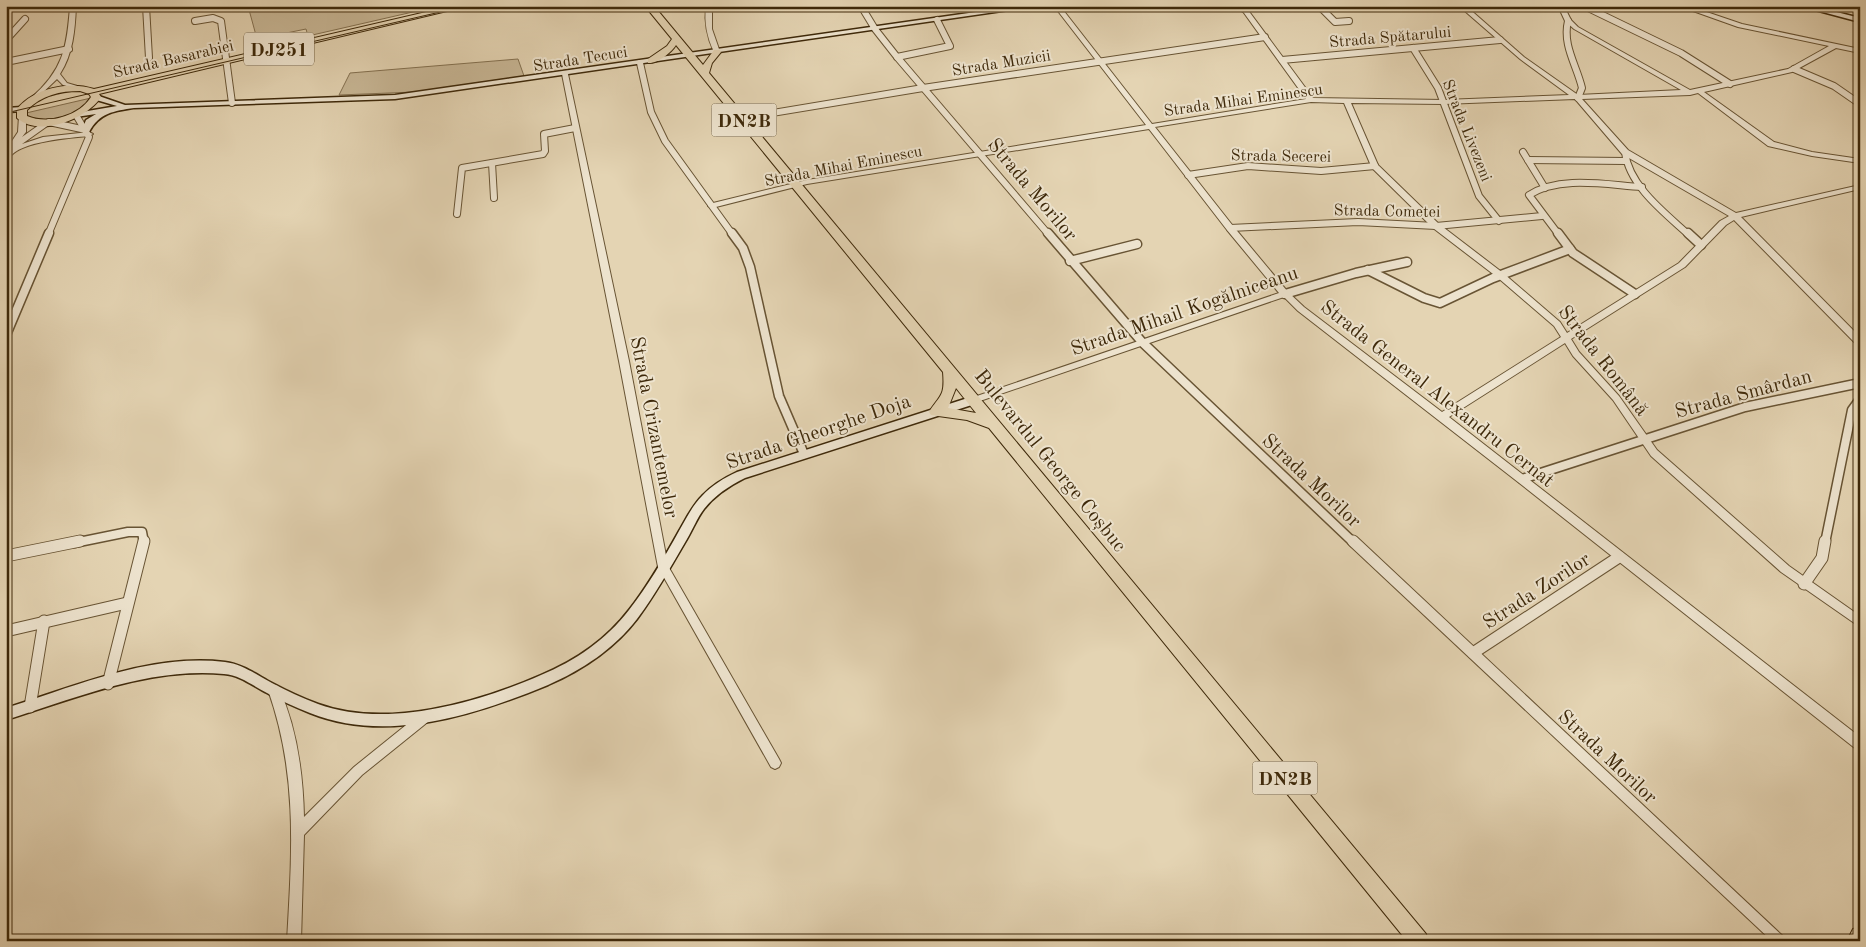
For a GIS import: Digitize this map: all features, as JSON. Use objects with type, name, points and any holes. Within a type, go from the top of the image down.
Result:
[{"type":"main road","name":"Strada Basarabiei","points":[[95,95],[228,61],[464,6]]},
{"type":"main road","name":"Bulevardul George Coșbuc","points":[[649,6],[1420,941]]},
{"type":"main road","name":"Strada Tecuci","points":[[76,115],[128,106],[395,97],[1034,6]]},
{"type":"main road","points":[[1803,6],[1860,20]]},
{"type":"main road","points":[[651,61],[670,48],[676,38]]},
{"type":"main road","points":[[705,73],[708,62],[717,52]]},
{"type":"main road","name":"DJ251","points":[[6,111],[22,113],[32,122],[49,122],[76,115],[90,106],[95,95],[81,88],[55,91],[30,101],[22,113]]},
{"type":"main road","name":"Strada Tecuci","points":[[95,95],[128,106]]},
{"type":"main road","points":[[88,132],[89,122],[94,117],[110,110],[128,106]]},
{"type":"main road","points":[[936,412],[945,406],[949,397],[949,369]]},
{"type":"main road","name":"Strada Gheorghe Doja","points":[[6,714],[108,684],[173,669],[229,668],[323,712],[340,717],[378,721],[425,716],[527,687],[580,662],[611,639],[624,626],[643,600],[700,504],[713,492],[741,475],[974,400]]},
{"type":"main road","points":[[936,412],[969,415],[993,425]]},
{"type":"main road","points":[[1856,941],[1860,936]]},
{"type":"street","points":[[30,101],[46,90],[57,75],[68,49],[73,6]]},
{"type":"street","points":[[146,6],[149,58]]},
{"type":"street","points":[[709,6],[707,19],[709,33],[717,52]]},
{"type":"street","name":"Strada Morilor","points":[[861,6],[875,29],[922,88],[982,154],[1070,261],[1142,342],[1780,941]]},
{"type":"street","name":"Strada General Alexandru Cernat","points":[[1057,6],[1230,228],[1285,294],[1301,309],[1522,479],[1860,745]]},
{"type":"street","points":[[1243,8],[1264,6]]},
{"type":"street","points":[[1319,6],[1335,22],[1349,21]]},
{"type":"street","points":[[1462,6],[1522,58],[1578,98],[1626,157],[1642,187],[1664,212],[1701,245]]},
{"type":"street","points":[[1562,6],[1568,21],[1690,93]]},
{"type":"street","points":[[1584,6],[1682,52],[1730,84]]},
{"type":"street","points":[[1682,6],[1740,26],[1836,45],[1860,52]]},
{"type":"street","points":[[1243,8],[1311,100]]},
{"type":"street","points":[[195,21],[213,18],[220,19],[228,61],[232,103]]},
{"type":"street","points":[[6,40],[25,19]]},
{"type":"street","points":[[897,57],[950,46],[937,20]]},
{"type":"street","points":[[1568,21],[1566,26],[1570,50],[1582,88],[1578,98]]},
{"type":"street","name":"Strada Muzicii","points":[[742,118],[922,88],[1265,37]]},
{"type":"street","name":"Strada Spătarului","points":[[1282,60],[1500,40]]},
{"type":"street","name":"Strada Mihai Eminescu","points":[[712,206],[797,184],[1311,100],[1444,102],[1690,93],[1794,69],[1836,45]]},
{"type":"street","name":"Strada Livezeni","points":[[1414,48],[1444,102],[1465,164],[1479,196],[1499,221]]},
{"type":"street","points":[[6,62],[68,49]]},
{"type":"street","points":[[640,63],[651,112],[660,132],[671,151],[737,238],[746,257],[779,396],[804,454]]},
{"type":"street","points":[[1794,69],[1834,86],[1860,104]]},
{"type":"street","name":"Strada Crizantemelor","points":[[565,74],[624,361],[663,567],[775,763]]},
{"type":"street","points":[[57,75],[65,84],[81,88]]},
{"type":"street","points":[[1699,91],[1771,144],[1812,154],[1860,161]]},
{"type":"street","name":"Strada Română","points":[[1346,100],[1375,166],[1436,226],[1500,275],[1557,324],[1565,339],[1616,398],[1643,440],[1680,478],[1804,584],[1860,622]]},
{"type":"street","points":[[11,151],[22,132],[22,113]]},
{"type":"street","points":[[76,115],[88,132]]},
{"type":"street","points":[[11,151],[49,122],[88,132]]},
{"type":"street","points":[[457,214],[462,168],[543,154],[545,151],[544,134],[575,128]]},
{"type":"street","points":[[11,151],[58,136],[88,132]]},
{"type":"street","points":[[6,335],[72,180],[88,132]]},
{"type":"street","points":[[1523,152],[1545,188]]},
{"type":"street","points":[[1528,160],[1626,157],[1735,216],[1860,343]]},
{"type":"street","points":[[492,163],[494,198]]},
{"type":"street","name":"Strada Secerei","points":[[1188,175],[1248,166],[1321,171],[1375,166]]},
{"type":"street","points":[[1635,294],[1588,264],[1570,249],[1542,216],[1528,195],[1545,188],[1568,184],[1642,187]]},
{"type":"street","points":[[1442,418],[1682,265],[1723,223],[1735,216],[1860,187]]},
{"type":"street","name":"Strada Cometei","points":[[1230,228],[1358,222],[1436,226],[1542,216]]},
{"type":"street","points":[[1070,261],[1137,244]]},
{"type":"street","points":[[1368,270],[1424,298],[1440,302],[1500,275],[1518,271],[1553,254],[1570,249]]},
{"type":"street","name":"Strada Mihail Kogălniceanu","points":[[974,400],[1285,294],[1368,270],[1407,262]]},
{"type":"street","name":"Strada Smârdan","points":[[1522,479],[1746,406],[1785,396],[1860,383]]},
{"type":"street","points":[[1804,584],[1820,564],[1826,551],[1825,540],[1852,410],[1860,399]]},
{"type":"street","points":[[6,556],[128,532],[142,532],[145,539],[127,603],[108,684]]},
{"type":"street","name":"Strada Zorilor","points":[[1473,653],[1619,557]]},
{"type":"street","points":[[6,630],[127,603]]},
{"type":"street","points":[[30,707],[44,621]]},
{"type":"street","points":[[274,690],[289,734],[297,833],[294,941]]},
{"type":"street","points":[[297,833],[358,771],[425,716]]},
{"type":"shaded area","points":[[248,6],[439,6],[308,36],[306,29],[257,39]]},
{"type":"shaded area","points":[[518,59],[524,76],[414,92],[339,95],[350,73]]},
{"type":"shaded area","points":[[91,98],[78,110],[63,117],[48,119],[29,117],[26,113]]},
{"type":"tram line","points":[[6,113],[466,6]]}]
